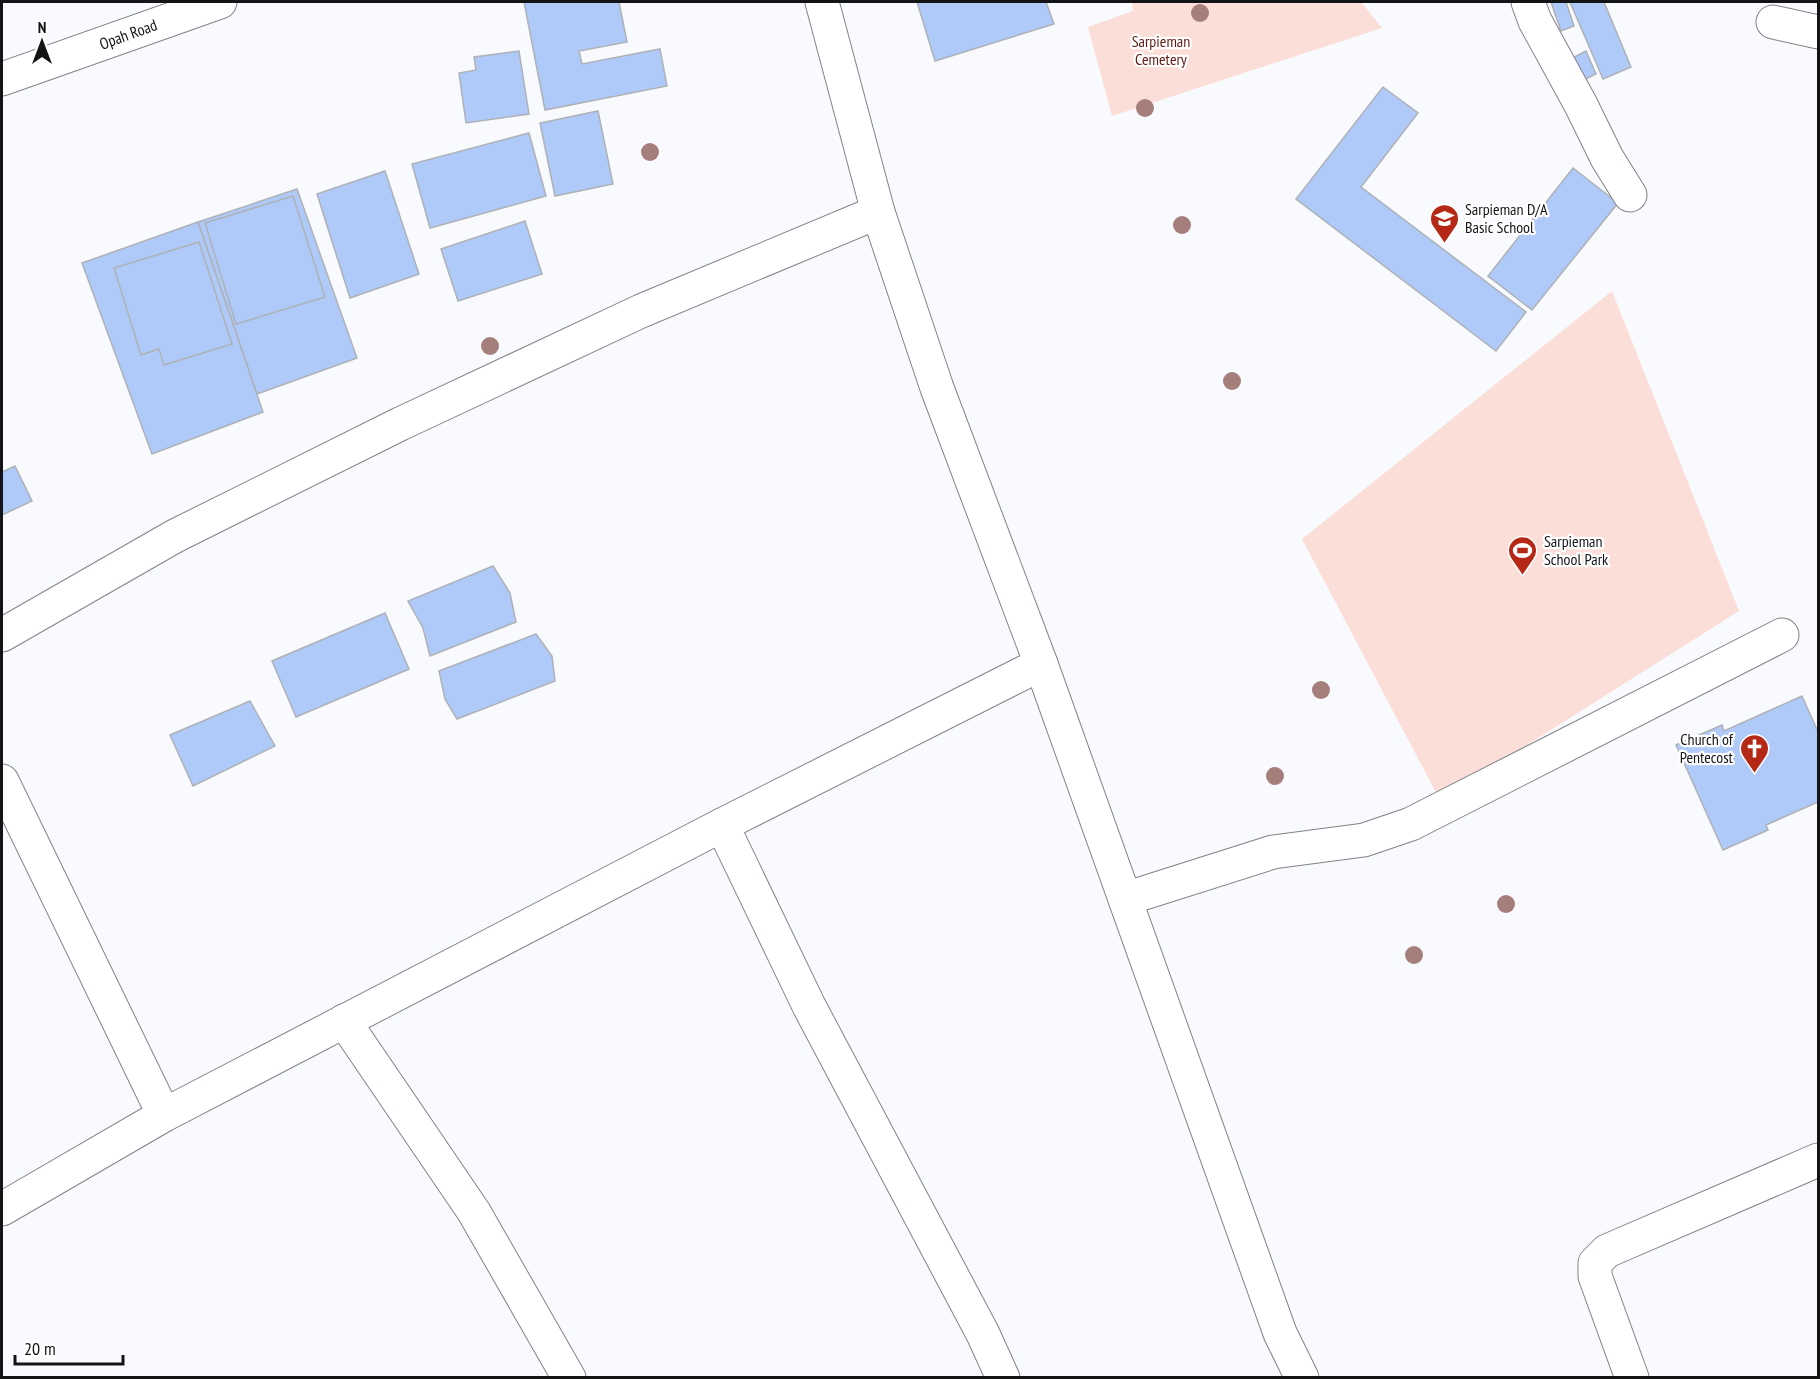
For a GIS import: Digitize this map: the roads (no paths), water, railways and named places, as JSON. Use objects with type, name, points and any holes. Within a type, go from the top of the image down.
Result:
[{"type":"street","name":"Opah Road","points":[[2,79],[215,2]]},
{"type":"street","points":[[822,2],[878,212],[937,388],[1041,664],[1280,1333],[1302,1377]]},
{"type":"street","points":[[1528,2],[1535,21],[1607,158],[1630,195]]},
{"type":"street","points":[[1773,22],[1818,32]]},
{"type":"street","points":[[2,635],[175,536],[400,424],[641,311],[878,212]]},
{"type":"street","points":[[1125,899],[1273,852],[1364,840],[1411,824],[1782,635]]},
{"type":"street","points":[[2,1209],[164,1115],[722,825],[1041,664]]},
{"type":"street","points":[[2,781],[164,1115]]},
{"type":"street","points":[[722,825],[809,1006],[983,1334],[1003,1377]]},
{"type":"street","points":[[344,1021],[474,1212],[569,1377]]},
{"type":"street","points":[[1632,1377],[1595,1276],[1595,1263],[1607,1251],[1818,1160]]},
{"type":"place","name":"Sarpieman D/A Basic School","points":[[1444,244]]},
{"type":"place","name":"Sarpieman School Park","points":[[1523,576]]},
{"type":"place","name":"Church of Pentecost","points":[[1754,774]]},
{"type":"park label","name":"Sarpieman Cemetery","points":[[1161,50]]}]
